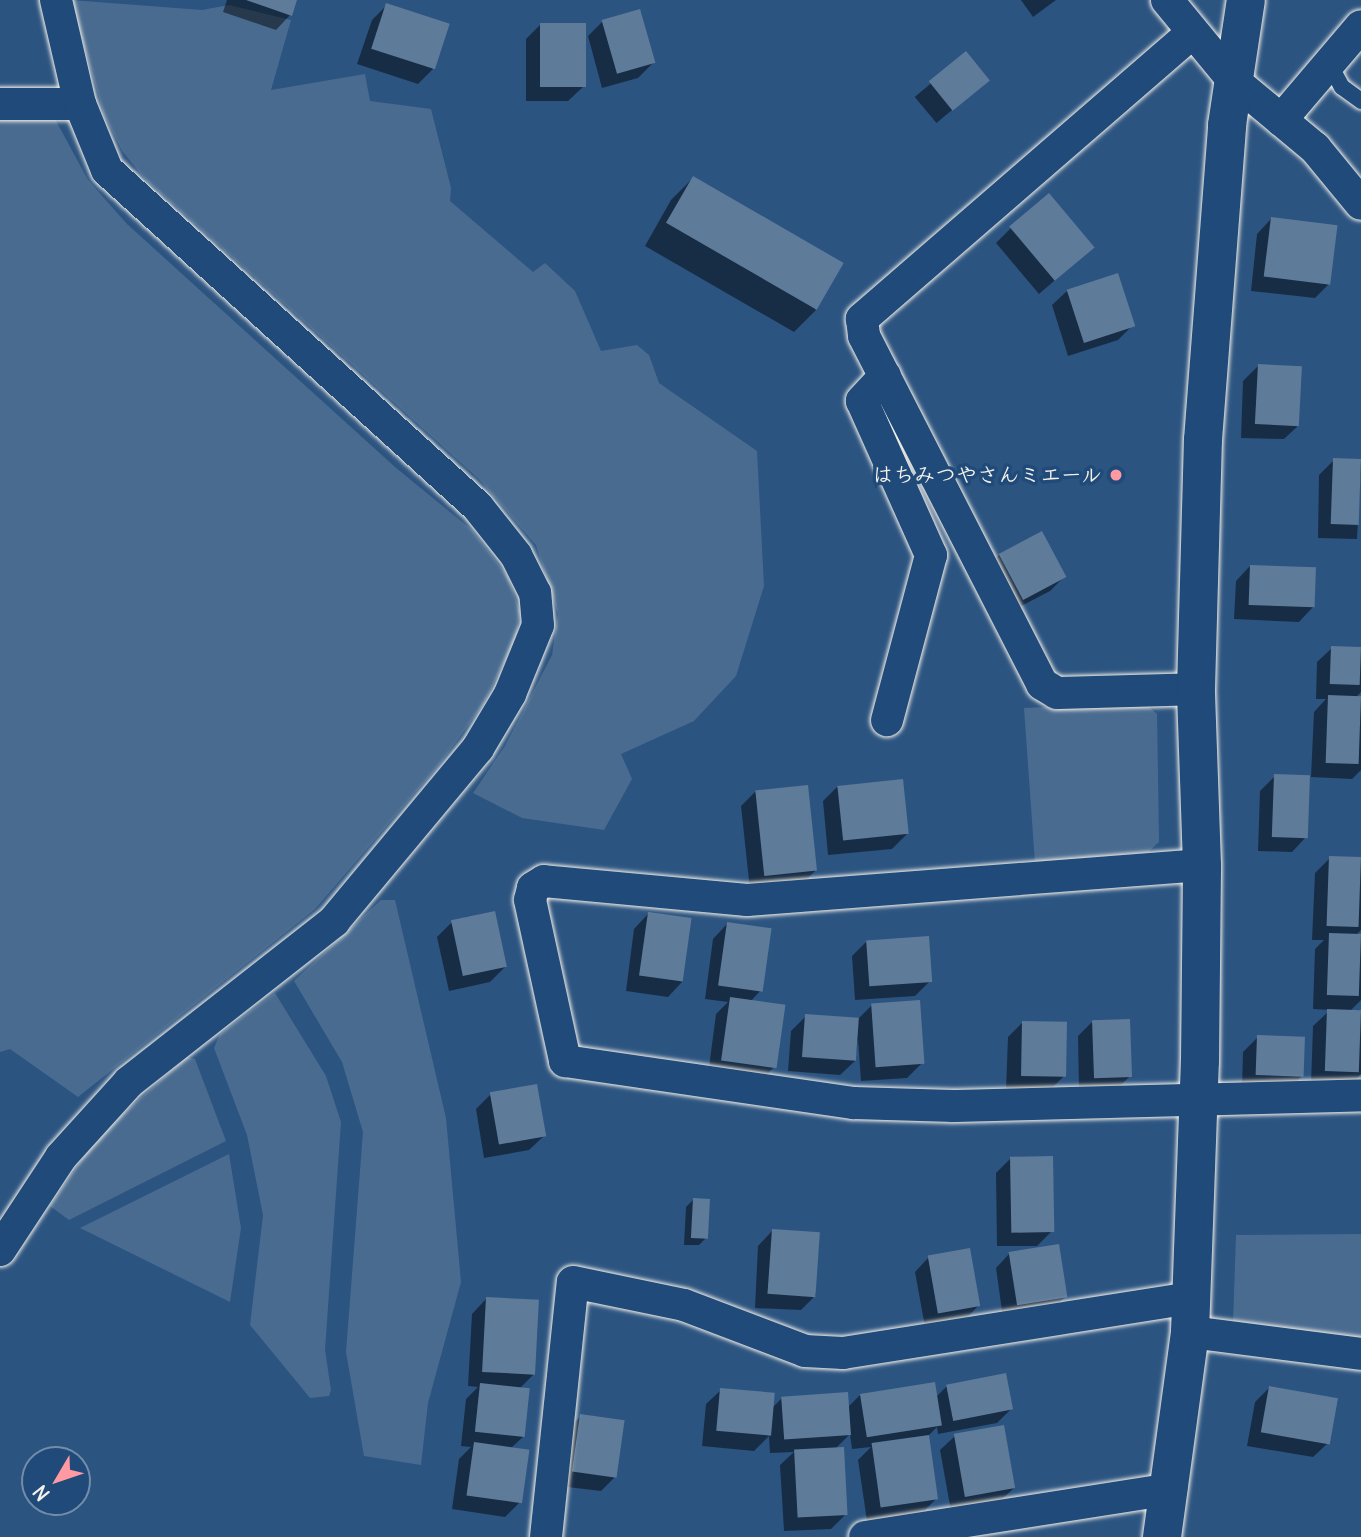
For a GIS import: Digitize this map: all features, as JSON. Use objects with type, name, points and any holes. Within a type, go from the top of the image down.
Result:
[{"type":"street","points":[[0,1250],[61,1157],[129,1082],[334,920],[370,879],[478,748],[510,694],[538,625],[535,593],[516,555],[478,507],[131,196],[107,170],[80,104],[56,0]]},
{"type":"street","points":[[1167,0],[1233,80],[1315,148],[1361,204]]},
{"type":"street","points":[[1162,1537],[1171,1489],[1191,1315],[1202,865],[1196,689],[1203,440],[1233,80],[1246,0]]},
{"type":"street","points":[[1281,120],[1361,26]]},
{"type":"street","points":[[1192,33],[872,306],[862,319],[864,336],[1042,684],[1057,692],[1196,689]]},
{"type":"street","points":[[0,104],[80,104]]},
{"type":"street","points":[[885,376],[862,401],[931,555],[887,720]]},
{"type":"street","points":[[1202,865],[747,900],[544,881],[533,888],[530,900],[565,1061],[854,1103],[953,1106],[1361,1095]]},
{"type":"street","points":[[546,1537],[573,1282],[684,1305],[805,1352],[843,1353],[1191,1315],[1361,1354]]},
{"type":"street","points":[[865,1537],[1171,1489]]},
{"type":"lane","points":[[1329,63],[1342,87],[1361,101]]},
{"type":"shaded area","points":[[71,0],[202,10],[229,5],[291,20],[271,90],[365,74],[370,101],[431,109],[451,188],[450,201],[533,272],[545,263],[575,291],[601,351],[637,345],[649,355],[659,383],[757,451],[764,586],[736,676],[694,721],[621,754],[632,779],[604,830],[522,818],[473,793],[505,746],[552,655],[558,614],[536,545],[478,478],[144,178],[123,152],[104,115]]},
{"type":"shaded area","points":[[0,119],[55,119],[88,180],[127,224],[395,467],[472,530],[508,577],[520,611],[516,638],[483,705],[440,764],[315,909],[78,1097],[10,1049],[0,1052]]},
{"type":"shaded area","points":[[1144,703],[1157,714],[1159,842],[1148,852],[1035,863],[1024,708]]},
{"type":"shaded area","points":[[381,900],[395,900],[446,1118],[461,1282],[428,1403],[421,1465],[364,1456],[346,1352],[363,1132],[342,1062],[294,981]]},
{"type":"shaded area","points":[[275,993],[326,1076],[341,1122],[325,1350],[331,1390],[329,1396],[310,1398],[250,1325],[263,1215],[247,1135],[214,1048],[220,1034]]},
{"type":"shaded area","points":[[187,1057],[195,1059],[226,1141],[69,1220],[50,1206],[98,1136]]},
{"type":"shaded area","points":[[229,1154],[241,1228],[230,1302],[80,1228]]},
{"type":"shaded area","points":[[1361,1234],[1361,1340],[1233,1324],[1236,1235]]},
{"type":"building","points":[[246,0],[297,0],[292,16]]},
{"type":"building","points":[[386,3],[450,24],[435,69],[371,49]]},
{"type":"building","points":[[640,9],[655,63],[617,74],[602,20]]},
{"type":"building","points":[[540,23],[586,23],[586,87],[540,87]]},
{"type":"building","points":[[966,51],[990,81],[953,111],[929,81]]},
{"type":"building","points":[[693,176],[844,263],[817,310],[666,223]]},
{"type":"building","points":[[1049,193],[1095,247],[1055,281],[1009,226]]},
{"type":"building","points":[[1271,217],[1338,225],[1330,285],[1264,277]]},
{"type":"building","points":[[1118,273],[1135,326],[1084,343],[1067,290]]},
{"type":"building","points":[[1258,364],[1302,366],[1299,426],[1255,424]]},
{"type":"building","points":[[1333,458],[1361,459],[1359,525],[1331,524]]},
{"type":"building","points":[[1042,531],[1066,577],[1023,600],[999,554]]},
{"type":"building","points":[[1250,565],[1316,567],[1315,607],[1249,605]]},
{"type":"building","points":[[1331,646],[1361,647],[1360,685],[1330,684]]},
{"type":"building","points":[[1328,695],[1361,696],[1359,764],[1326,763]]},
{"type":"building","points":[[1274,774],[1310,775],[1308,838],[1272,837]]},
{"type":"building","points":[[903,779],[909,834],[843,841],[837,786]]},
{"type":"building","points":[[808,785],[817,871],[764,876],[755,791]]},
{"type":"building","points":[[1329,856],[1361,857],[1359,927],[1327,926]]},
{"type":"building","points":[[495,911],[507,967],[463,976],[451,920]]},
{"type":"building","points":[[648,912],[692,918],[683,982],[639,975]]},
{"type":"building","points":[[727,922],[772,928],[763,992],[718,985]]},
{"type":"building","points":[[1329,933],[1361,934],[1359,996],[1327,995]]},
{"type":"building","points":[[929,936],[932,982],[869,986],[866,940]]},
{"type":"building","points":[[730,997],[785,1005],[777,1068],[721,1060]]},
{"type":"building","points":[[920,1000],[924,1064],[876,1067],[871,1003]]},
{"type":"building","points":[[1327,1009],[1361,1010],[1359,1072],[1325,1071]]},
{"type":"building","points":[[805,1014],[859,1018],[856,1061],[802,1057]]},
{"type":"building","points":[[1130,1019],[1132,1077],[1094,1078],[1092,1020]]},
{"type":"building","points":[[1022,1021],[1067,1022],[1066,1077],[1021,1076]]},
{"type":"building","points":[[1257,1035],[1305,1037],[1304,1077],[1256,1075]]},
{"type":"building","points":[[537,1084],[546,1136],[499,1145],[490,1092]]},
{"type":"building","points":[[1053,1156],[1054,1232],[1011,1233],[1010,1157]]},
{"type":"building","points":[[693,1198],[710,1199],[708,1239],[691,1238]]},
{"type":"building","points":[[772,1229],[820,1232],[815,1297],[767,1294]]},
{"type":"building","points":[[1059,1244],[1067,1297],[1017,1305],[1009,1252]]},
{"type":"building","points":[[970,1248],[980,1306],[938,1314],[928,1255]]},
{"type":"building","points":[[486,1297],[539,1300],[535,1375],[482,1372]]},
{"type":"building","points":[[1006,1373],[1013,1409],[953,1421],[946,1385]]},
{"type":"building","points":[[935,1382],[942,1425],[867,1437],[860,1394]]},
{"type":"building","points":[[480,1383],[530,1388],[525,1437],[475,1432]]},
{"type":"building","points":[[1269,1386],[1338,1398],[1330,1444],[1261,1432]]},
{"type":"building","points":[[720,1388],[775,1393],[771,1436],[716,1431]]},
{"type":"building","points":[[848,1392],[851,1435],[784,1440],[781,1397]]},
{"type":"building","points":[[580,1414],[625,1420],[616,1478],[572,1471]]},
{"type":"building","points":[[1004,1425],[1015,1488],[965,1497],[954,1434]]},
{"type":"building","points":[[929,1435],[938,1499],[881,1507],[872,1443]]},
{"type":"building","points":[[474,1442],[529,1450],[522,1503],[466,1495]]},
{"type":"building","points":[[844,1447],[848,1515],[798,1518],[794,1450]]},
{"type":"place","name":"はちみつやさんミエール","points":[[1116,475]]}]
